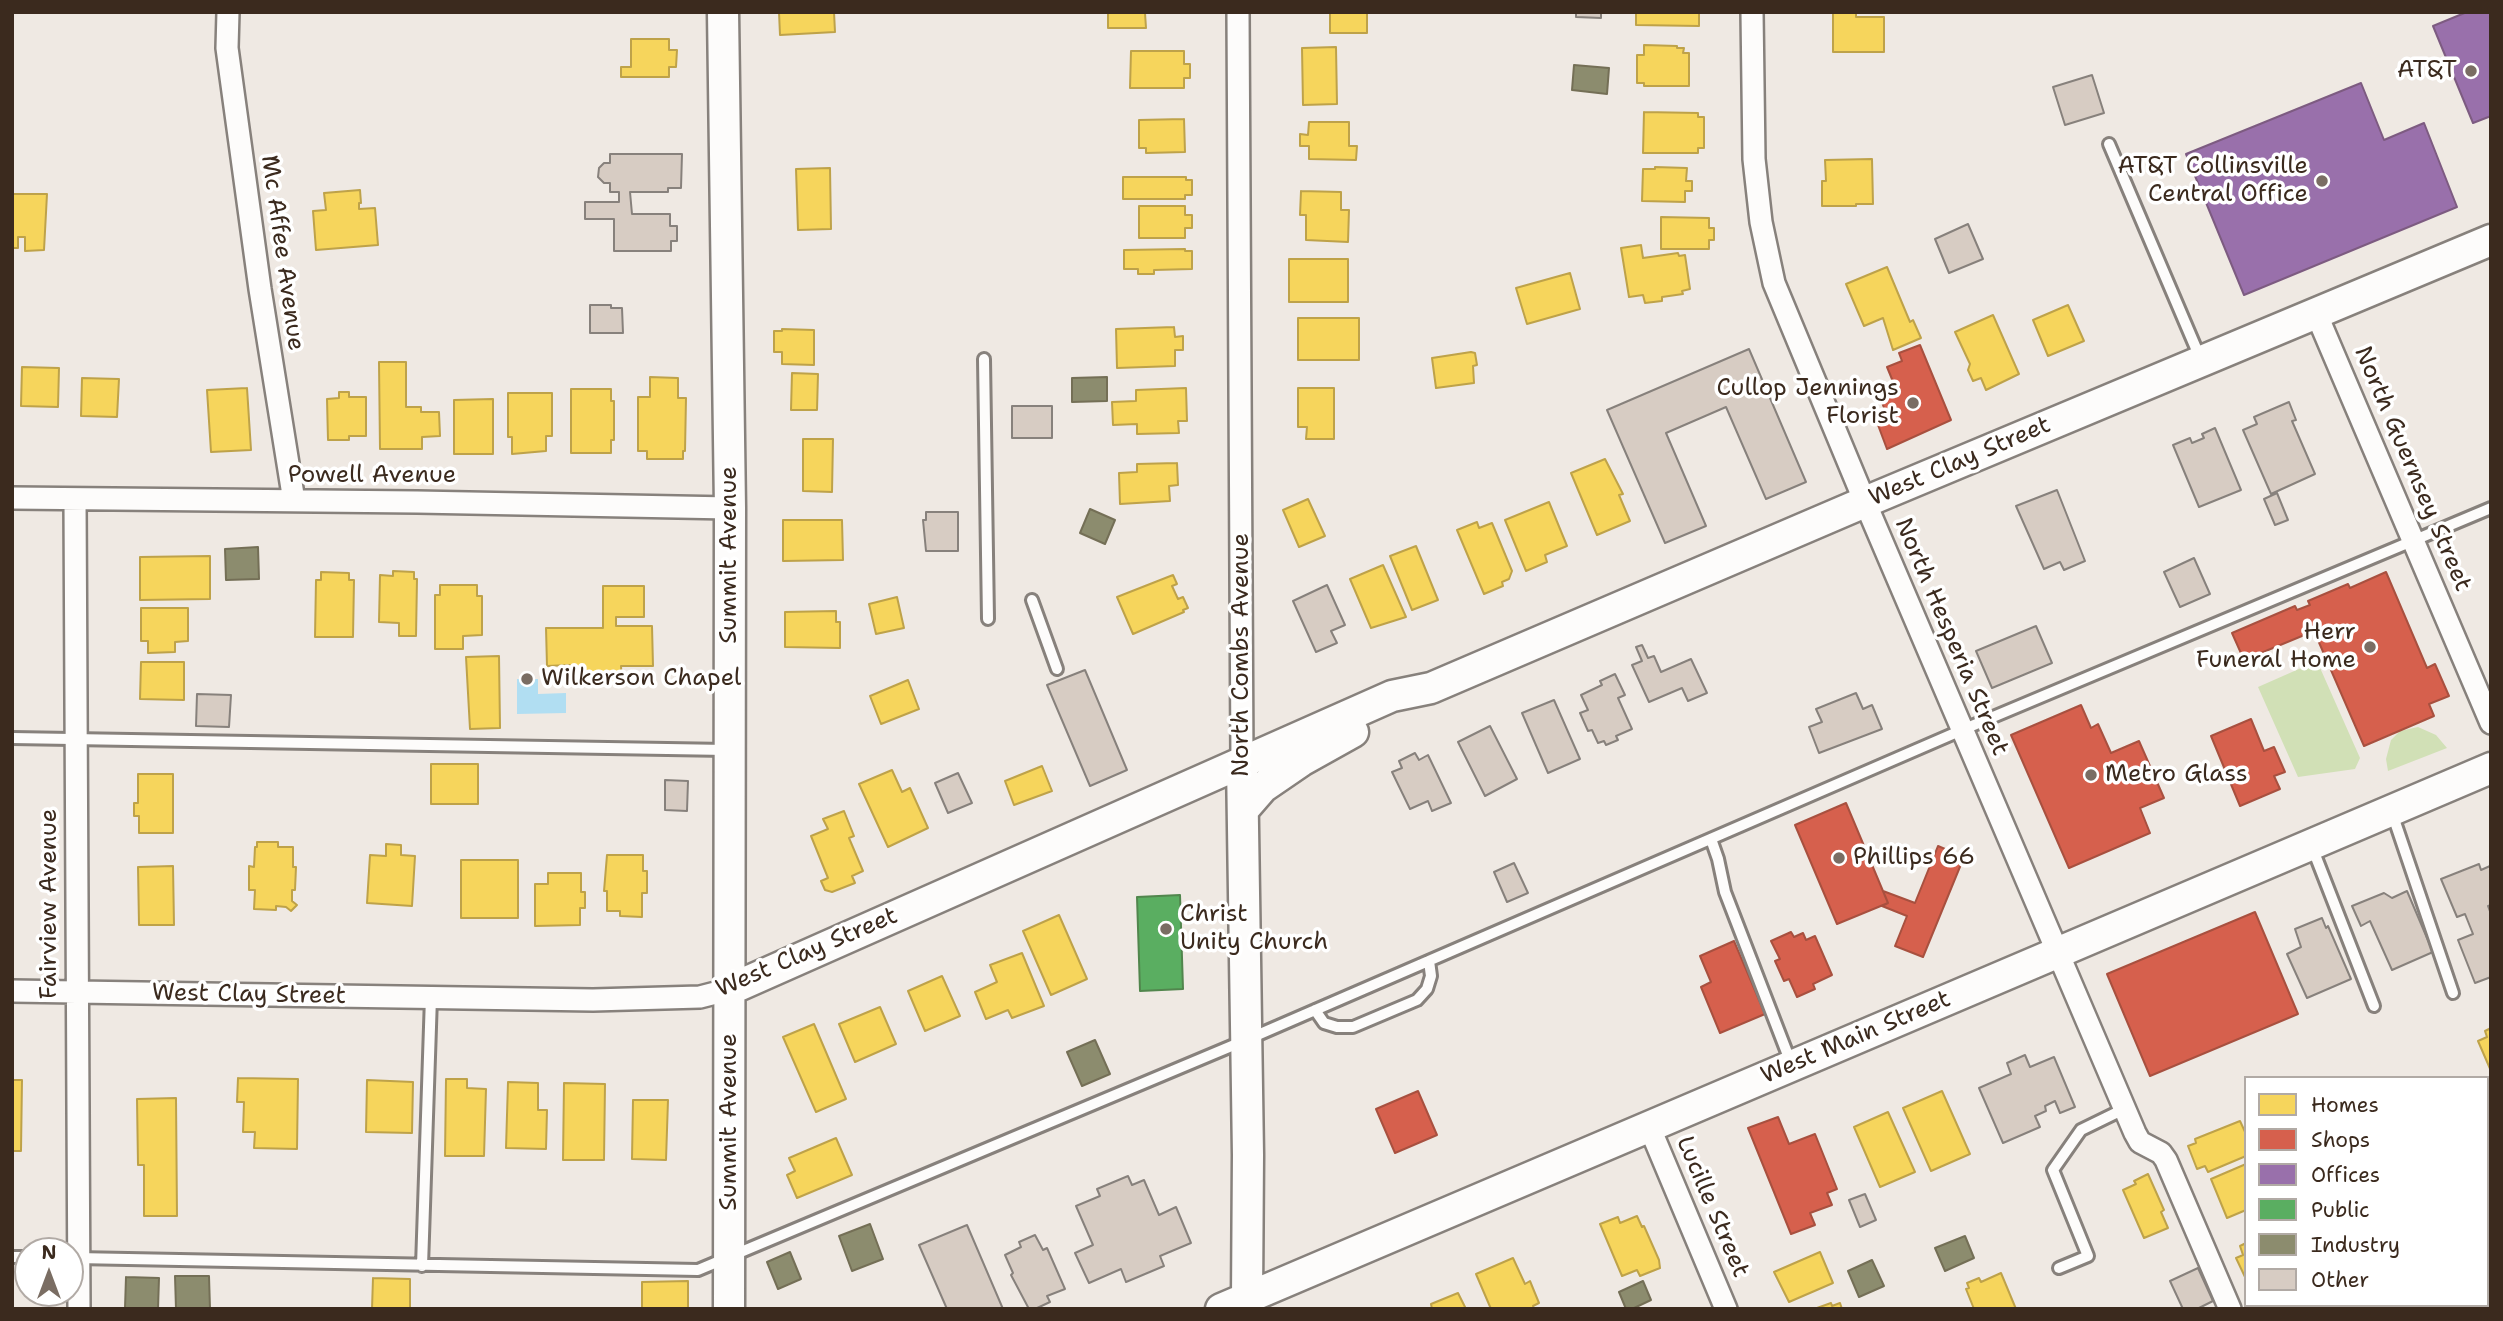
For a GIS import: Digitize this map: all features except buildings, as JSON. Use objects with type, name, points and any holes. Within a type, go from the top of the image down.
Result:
[{"type":"main road","name":"Summit Avenue","points":[[723,12],[730,508],[729,1309]]},
{"type":"main road","name":"West Clay Street","points":[[731,989],[1392,696],[1430,688],[1865,502],[2491,240]]},
{"type":"main road","name":"West Clay Street","points":[[1243,810],[1263,787],[1301,761],[1413,701],[1430,688]]},
{"type":"main road","name":"North Combs Avenue","points":[[1238,1305],[1246,1040],[1242,762]]},
{"type":"main road","name":"West Main Street","points":[[1238,1305],[1791,1065],[2491,768]]},
{"type":"street","name":"Mc Affee Avenue","points":[[228,12],[227,48],[260,289],[294,501]]},
{"type":"street","name":"North Combs Avenue","points":[[1238,12],[1242,762]]},
{"type":"street","name":"North Hesperia Street","points":[[1752,12],[1754,159],[1760,222],[1774,283],[2124,1108],[2140,1142],[2161,1153],[2166,1160],[2230,1309]]},
{"type":"street","name":"North Guernsey Street","points":[[2316,313],[2491,723]]},
{"type":"street","name":"Powell Avenue","points":[[12,498],[730,508]]},
{"type":"street","name":"Fairview Avenue","points":[[74,1237],[75,499]]},
{"type":"street","name":"West Clay Street","points":[[12,992],[593,1000],[700,997],[731,989]]},
{"type":"street","name":"Lucille Street","points":[[1649,1126],[1726,1309]]},
{"type":"lane","points":[[2109,144],[2202,361]]},
{"type":"lane","points":[[984,359],[988,619]]},
{"type":"lane","points":[[84,1258],[698,1270],[1246,1040],[1962,730],[2491,508]]},
{"type":"lane","points":[[1032,600],[1057,669]]},
{"type":"lane","points":[[12,738],[731,750]]},
{"type":"lane","points":[[2391,810],[2453,993]]},
{"type":"lane","points":[[1711,839],[1725,892],[1791,1065]]},
{"type":"lane","points":[[2311,844],[2374,1006]]},
{"type":"lane","points":[[1315,1010],[1324,1023],[1337,1027],[1353,1027],[1417,1000],[1427,989],[1431,976],[1429,961]]},
{"type":"lane","points":[[422,1266],[430,998]]},
{"type":"lane","points":[[2059,1268],[2088,1256],[2053,1170],[2081,1130],[2124,1108]]},
{"type":"green space","points":[[2317,661],[2360,758],[2355,769],[2298,777],[2258,687]]},
{"type":"green space","points":[[2418,727],[2436,735],[2447,748],[2388,771],[2386,759],[2391,740],[2400,731]]},
{"type":"water","points":[[517,679],[538,679],[538,694],[566,693],[566,713],[517,714]]},
{"type":"place","name":"AT&T","points":[[2471,71]]},
{"type":"place","name":"AT&T Collinsville Central Office","points":[[2322,181]]},
{"type":"place","name":"Cullop Jennings Florist","points":[[1913,403]]},
{"type":"place","name":"Herr Funeral Home","points":[[2370,647]]},
{"type":"place","name":"Wilkerson Chapel","points":[[527,679]]},
{"type":"place","name":"Metro Glass","points":[[2091,775]]},
{"type":"place","name":"Phillips 66","points":[[1839,858]]},
{"type":"place","name":"Christ Unity Church","points":[[1166,929]]}]
